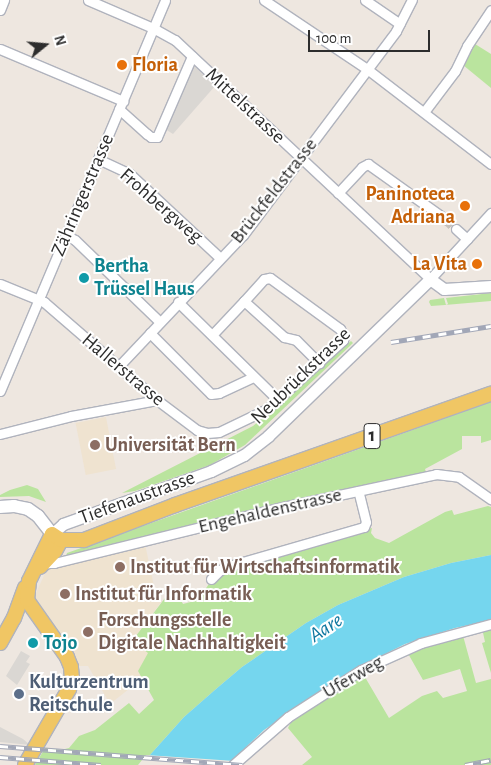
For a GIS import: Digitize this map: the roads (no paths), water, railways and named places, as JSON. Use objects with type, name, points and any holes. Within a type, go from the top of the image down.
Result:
[{"type":"main road","name":"Tiefenaustrasse","points":[[56,537],[84,540],[175,505],[491,394]]},
{"type":"main road","points":[[0,507],[14,506],[28,509],[38,516],[56,537],[31,577],[14,618],[0,643]]},
{"type":"main road","points":[[25,765],[70,689],[72,675],[67,657],[27,600],[31,577]]},
{"type":"main road","points":[[14,618],[22,612],[33,610]]},
{"type":"street","points":[[0,10],[4,0]]},
{"type":"street","name":"Mittelstrasse","points":[[88,0],[171,37],[430,279]]},
{"type":"street","name":"Zähringerstrasse","points":[[0,391],[165,0]]},
{"type":"street","points":[[264,0],[367,70],[491,164]]},
{"type":"street","points":[[365,0],[400,24]]},
{"type":"street","name":"Brückfeldstrasse","points":[[118,367],[243,234],[367,70],[400,24],[412,0]]},
{"type":"street","points":[[424,112],[453,74],[461,58],[489,16]]},
{"type":"street","points":[[0,49],[121,105],[151,137],[157,137],[192,56]]},
{"type":"street","name":"Frohbergweg","points":[[98,159],[130,174],[220,258]]},
{"type":"street","points":[[338,193],[363,166],[368,164],[445,220]]},
{"type":"street","name":"Neubrückstrasse","points":[[56,537],[67,523],[211,471],[244,455],[268,436],[430,279],[491,213]]},
{"type":"street","points":[[456,229],[466,239]]},
{"type":"street","points":[[66,235],[75,240],[160,322]]},
{"type":"street","name":"Hallerstrasse","points":[[0,284],[44,302],[157,400],[203,432],[219,432],[267,409],[342,343],[344,335],[340,329],[270,278],[264,279],[244,301]]},
{"type":"street","points":[[430,279],[444,289],[491,286]]},
{"type":"street","points":[[212,335],[244,301],[284,337],[296,340],[319,363]]},
{"type":"street","points":[[178,302],[278,400]]},
{"type":"street","points":[[150,332],[211,394],[219,393],[254,377]]},
{"type":"street","points":[[0,434],[63,418],[157,400]]},
{"type":"street","name":"Engehaldenstrasse","points":[[42,560],[56,562],[278,508],[358,490],[446,474],[468,482],[491,499]]},
{"type":"street","points":[[211,579],[220,570],[232,565],[364,527],[366,522],[358,490]]},
{"type":"street","name":"Uferweg","points":[[233,765],[288,717],[360,670],[421,643],[491,624]]},
{"type":"water","name":"Aare","points":[[491,555],[491,620],[455,628],[405,644],[349,672],[264,730],[227,765],[141,765],[184,717],[216,689],[242,667],[306,623],[338,605],[404,577],[451,563]]},
{"type":"tunnel","points":[[445,219],[456,229]]},
{"type":"railway","points":[[391,342],[491,326]]},
{"type":"railway","points":[[0,746],[242,765]]},
{"type":"railway","points":[[0,757],[101,765]]},
{"type":"railway","points":[[465,765],[491,760]]},
{"type":"place","name":"Floria","points":[[122,65]]},
{"type":"place","name":"Paninoteca Adriana","points":[[465,206]]},
{"type":"place","name":"La Vita","points":[[477,264]]},
{"type":"place","name":"Bertha Trüssel Haus","points":[[84,278]]},
{"type":"place","name":"Universität Bern","points":[[95,445]]},
{"type":"place","name":"Institut für Wirtschaftsinformatik","points":[[120,567]]},
{"type":"place","name":"Institut für Informatik","points":[[65,594]]},
{"type":"place","name":"Forschungsstelle Digitale Nachhaltigkeit","points":[[88,632]]},
{"type":"place","name":"Tojo","points":[[33,643]]},
{"type":"place","name":"Kulturzentrum Reitschule","points":[[19,694]]}]
